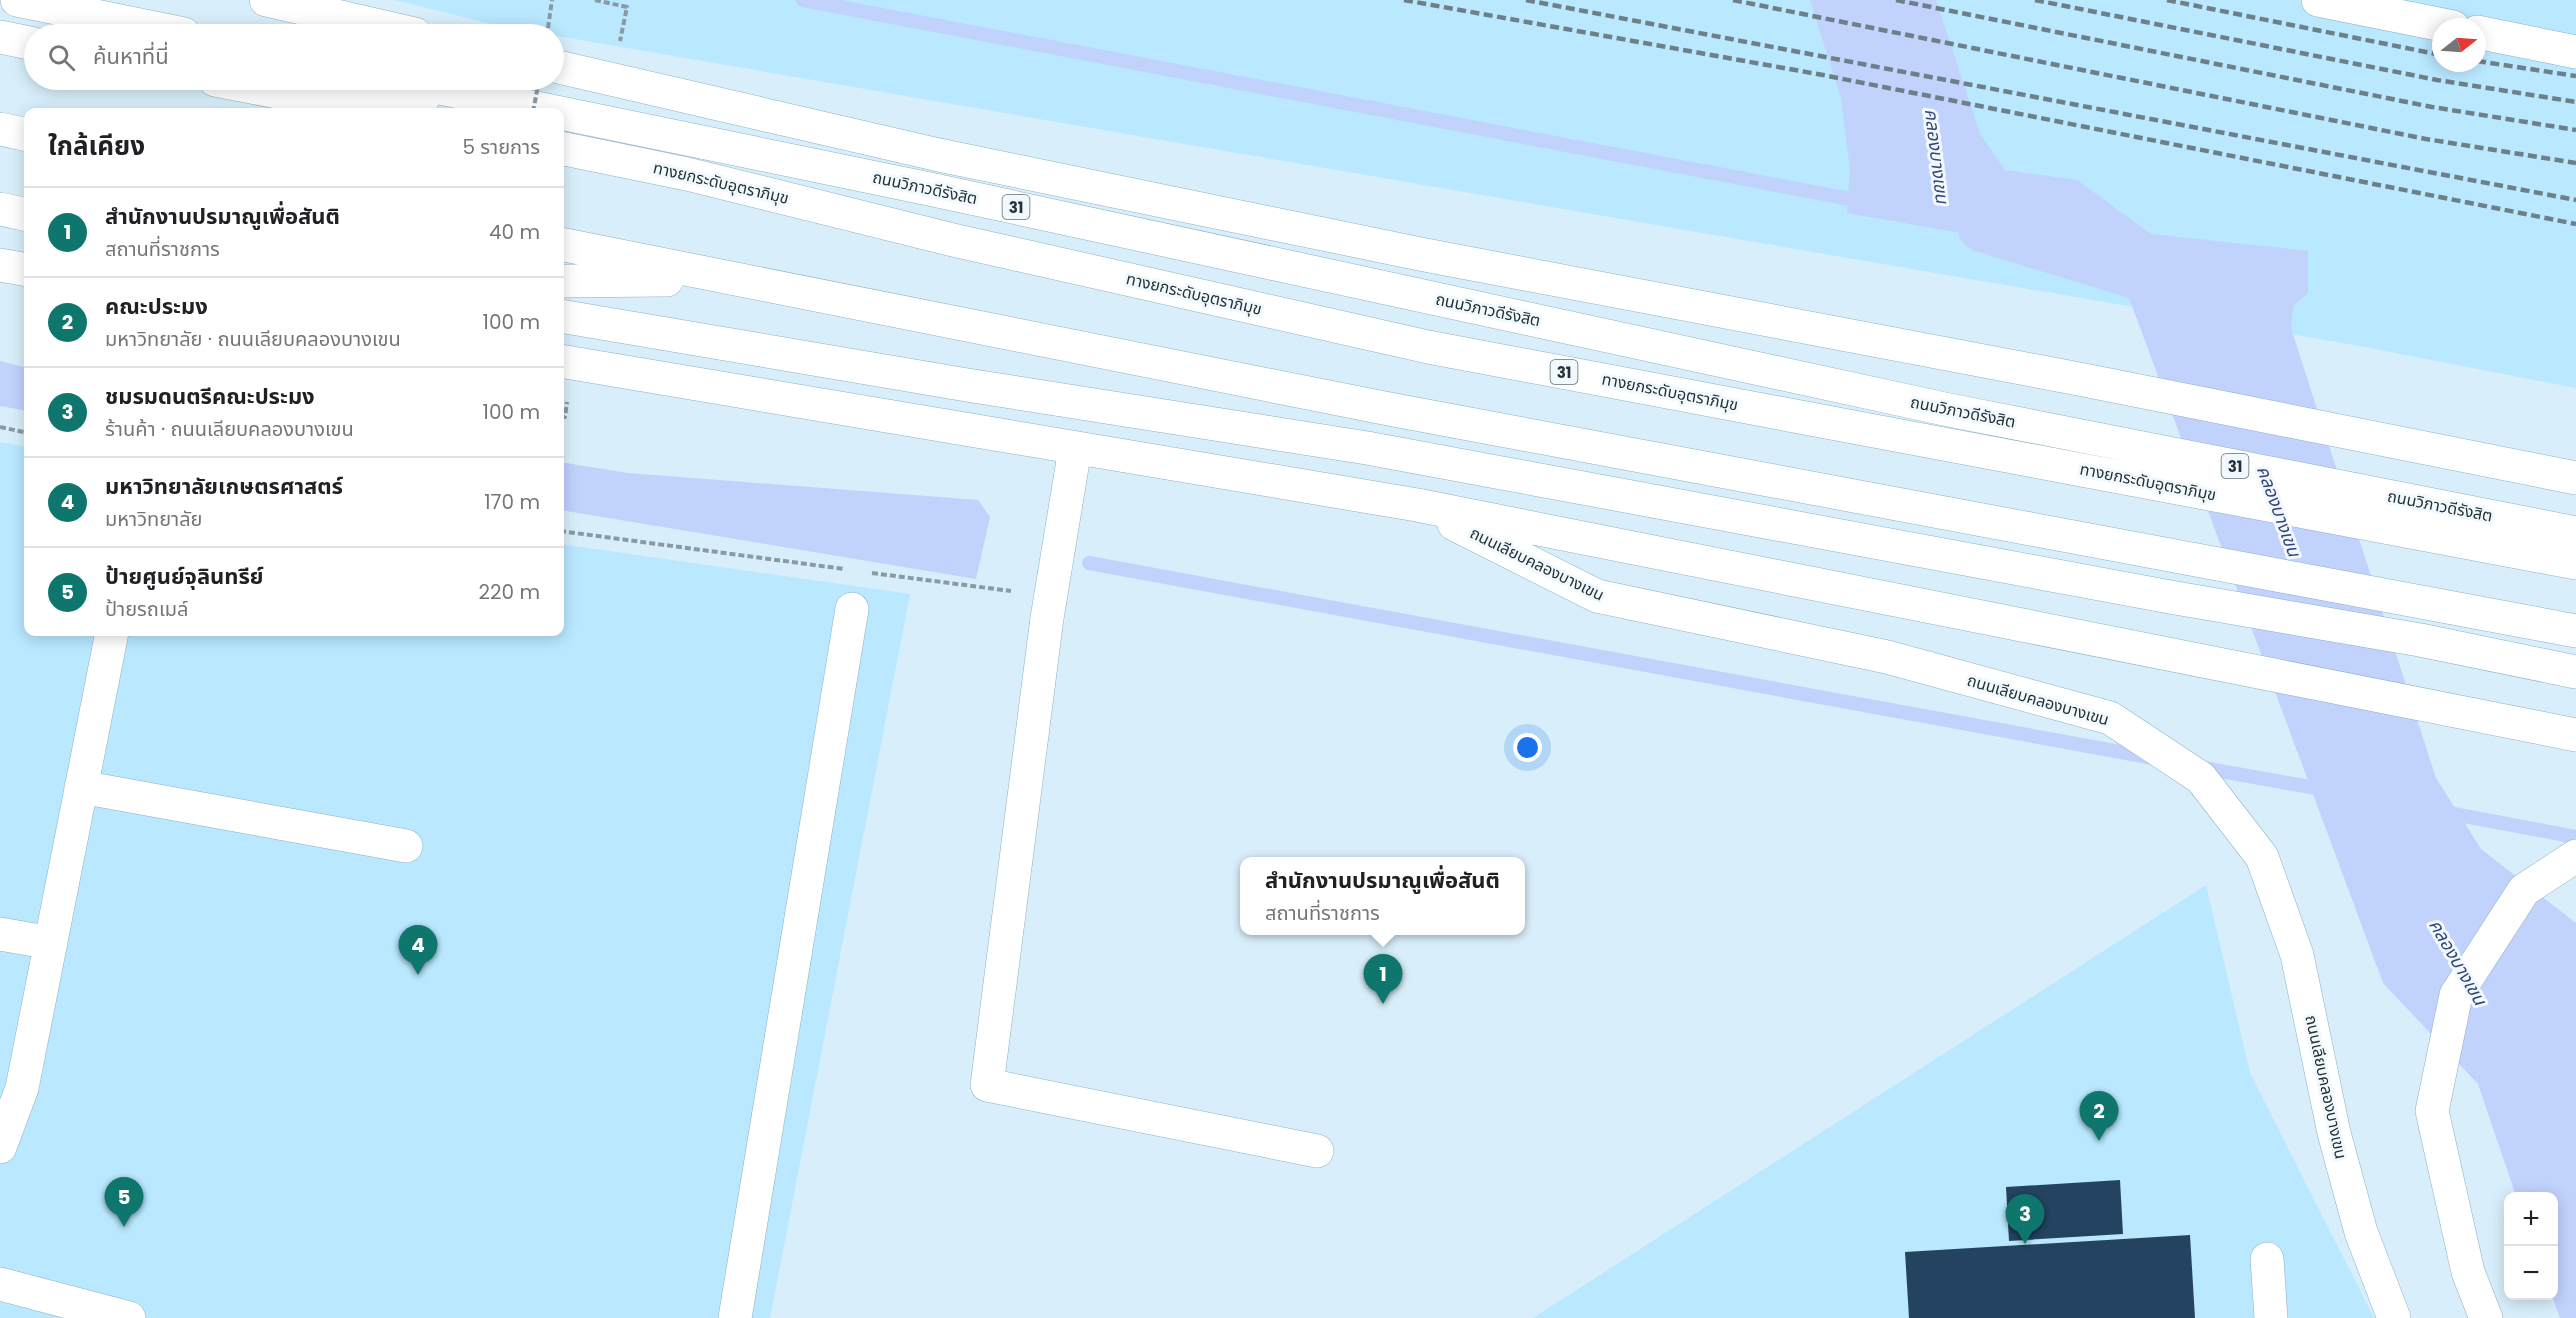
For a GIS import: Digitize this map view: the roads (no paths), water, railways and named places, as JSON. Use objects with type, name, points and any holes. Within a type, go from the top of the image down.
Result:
[{"type":"main road","points":[[17,0],[135,24]]},
{"type":"main road","points":[[266,0],[371,24]]},
{"type":"main road","points":[[2318,0],[2432,23]]},
{"type":"main road","points":[[0,6],[85,24]]},
{"type":"main road","points":[[2486,34],[2576,51]]},
{"type":"main road","points":[[0,37],[24,42]]},
{"type":"main road","name":"31","points":[[564,68],[939,154],[1420,254],[2084,380],[2576,478]]},
{"type":"main road","points":[[266,90],[359,108]]},
{"type":"main road","points":[[381,90],[450,108]]},
{"type":"main road","name":"ถนนวิภาวดีรังสิต","points":[[449,90],[537,108]]},
{"type":"main road","name":"ถนนวิภาวดีรังสิต","points":[[564,114],[934,190],[1949,410],[2576,532]]},
{"type":"main road","points":[[0,129],[24,134]]},
{"type":"main road","points":[[564,139],[687,174]]},
{"type":"main road","name":"ทางยกระดับอุตราภิมุข","points":[[564,149],[687,174],[953,240],[1428,347],[2576,563]]},
{"type":"main road","points":[[0,202],[24,206]]},
{"type":"main road","points":[[0,208],[24,213]]},
{"type":"main road","points":[[564,245],[1400,411],[2576,632]]},
{"type":"main road","points":[[0,265],[24,269]]},
{"type":"main road","points":[[564,280],[738,280]]},
{"type":"main road","points":[[564,317],[978,387],[1367,448],[2170,597],[2420,640],[2576,672]]},
{"type":"main road","points":[[564,362],[1417,505],[2576,735]]},
{"type":"main road","points":[[1075,449],[1051,597],[987,1085],[1317,1151]]},
{"type":"main road","name":"ถนนเลียบคลองบางเขน","points":[[1417,505],[1597,596],[1887,657],[2110,718],[2201,778],[2262,857],[2297,955],[2334,1133],[2355,1210],[2394,1318]]},
{"type":"main road","points":[[735,1318],[852,609]]},
{"type":"main road","points":[[0,1147],[22,1088],[111,636]]},
{"type":"main road","points":[[81,787],[406,846]]},
{"type":"main road","points":[[2486,1318],[2468,1272],[2432,1111],[2456,995],[2524,890],[2576,856]]},
{"type":"main road","points":[[0,934],[51,943]]},
{"type":"main road","points":[[2267,1259],[2271,1318]]},
{"type":"main road","points":[[0,1284],[129,1318]]},
{"type":"water","points":[[1810,0],[1936,0],[1980,134],[2005,170],[2077,180],[2151,234],[2308,251],[2308,293],[2293,306],[2291,328],[2436,778],[2481,849],[2576,923],[2576,1318],[2560,1318],[2553,1300],[2558,1300],[2558,1192],[2515,1192],[2478,1084],[2383,983],[2115,260],[1847,213],[1850,170],[1841,98]]},
{"type":"water","points":[[0,361],[24,367],[24,410],[0,406]]},
{"type":"water","points":[[564,463],[628,473],[978,500],[990,517],[976,579],[564,511]]},
{"type":"waterway","points":[[803,0],[1866,202]]},
{"type":"waterway","name":"คลองบางเขน","points":[[1982,228],[2182,289]]},
{"type":"waterway","points":[[1089,563],[2153,758]]},
{"type":"waterway","points":[[2198,767],[2327,790]]},
{"type":"waterway","points":[[2443,812],[2576,837]]},
{"type":"railway","points":[[1404,0],[1823,75],[2576,224]]},
{"type":"railway","points":[[1526,0],[2576,200]]},
{"type":"railway","points":[[1733,0],[2426,139],[2576,163]]},
{"type":"railway","points":[[1896,0],[2432,107],[2576,130]]},
{"type":"railway","points":[[2035,0],[2437,80],[2576,102]]},
{"type":"railway","points":[[2167,0],[2432,53]]},
{"type":"railway","points":[[2486,62],[2576,76]]},
{"type":"place","name":"มหาวิทยาลัยเกษตรศาสตร์","points":[[418,975]]},
{"type":"place","name":"สำนักงานปรมาณูเพื่อสันติ","points":[[1383,1004]]},
{"type":"place","name":"คณะประมง","points":[[2099,1141]]},
{"type":"place","name":"ป้ายศูนย์จุลินทรีย์","points":[[124,1227]]},
{"type":"place","name":"ชมรมดนตรีคณะประมง","points":[[2025,1244]]}]
